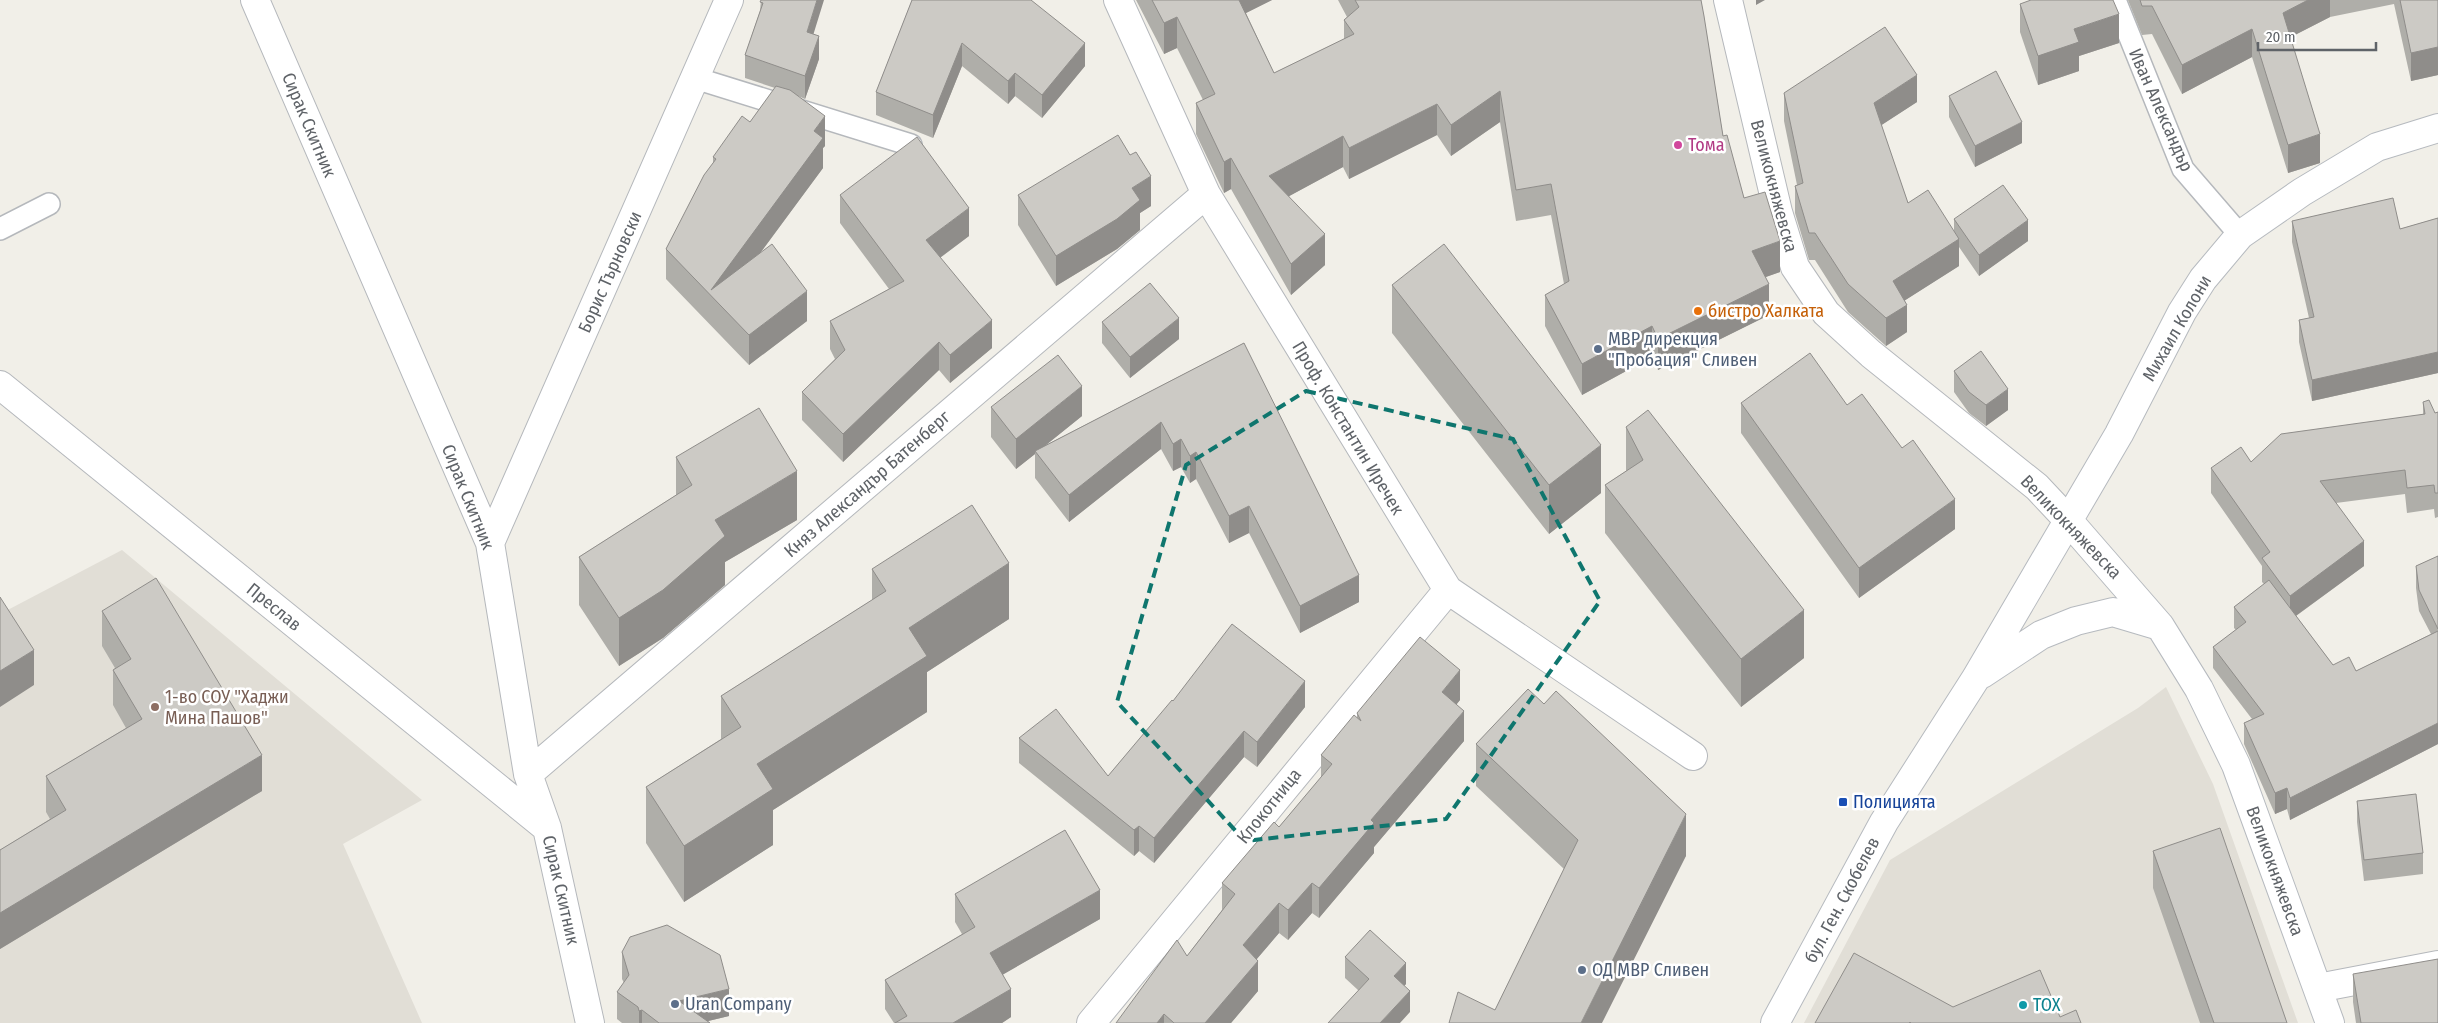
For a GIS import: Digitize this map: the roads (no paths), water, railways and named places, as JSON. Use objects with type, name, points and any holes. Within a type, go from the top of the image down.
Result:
[{"type":"street","name":"Сирак Скитник","points":[[255,0],[490,543],[528,774],[547,828],[590,1023]]},
{"type":"street","name":"Борис Търновски","points":[[490,543],[729,0]]},
{"type":"street","name":"Проф. Константин Иречек","points":[[1118,0],[1206,194],[1448,590],[1693,756]]},
{"type":"street","name":"Великокняжевска","points":[[1728,0],[1778,212],[1795,267],[1826,313],[1871,354],[2037,487],[2160,626],[2199,689],[2236,765],[2330,1023]]},
{"type":"street","name":"Михаил Колони","points":[[1976,678],[2067,519],[2119,434],[2182,312],[2203,279],[2240,235],[2302,192],[2377,147],[2438,128]]},
{"type":"street","name":"Княз Александър Батенберг","points":[[528,774],[1206,194]]},
{"type":"street","name":"Преслав","points":[[0,385],[547,828]]},
{"type":"street","name":"Клокотница","points":[[1091,1023],[1448,590]]},
{"type":"street","points":[[1976,678],[2041,634],[2076,621],[2113,612],[2160,626]]},
{"type":"street","name":"бул. Ген. Скобелев","points":[[1775,1023],[1884,822],[1976,678]]},
{"type":"street","points":[[2318,988],[2438,966]]},
{"type":"lane","name":"Иван Александър","points":[[2114,0],[2183,169],[2240,235]]},
{"type":"lane","points":[[695,78],[911,145]]},
{"type":"lane","points":[[0,229],[49,204]]},
{"type":"place","name":"Тома","points":[[1678,145]]},
{"type":"place","name":"бистро Халката","points":[[1698,311]]},
{"type":"place","name":"МВР дирекция \"Пробация\" Сливен","points":[[1598,349]]},
{"type":"place","name":"1-во СОУ \"Хаджи Мина Пашов\"","points":[[155,707]]},
{"type":"place","name":"Полицията","points":[[1843,802]]},
{"type":"place","name":"ОД МВР Сливен","points":[[1582,970]]},
{"type":"place","name":"Uran Company","points":[[675,1004]]},
{"type":"place","name":"ТОХ","points":[[2023,1005]]}]
